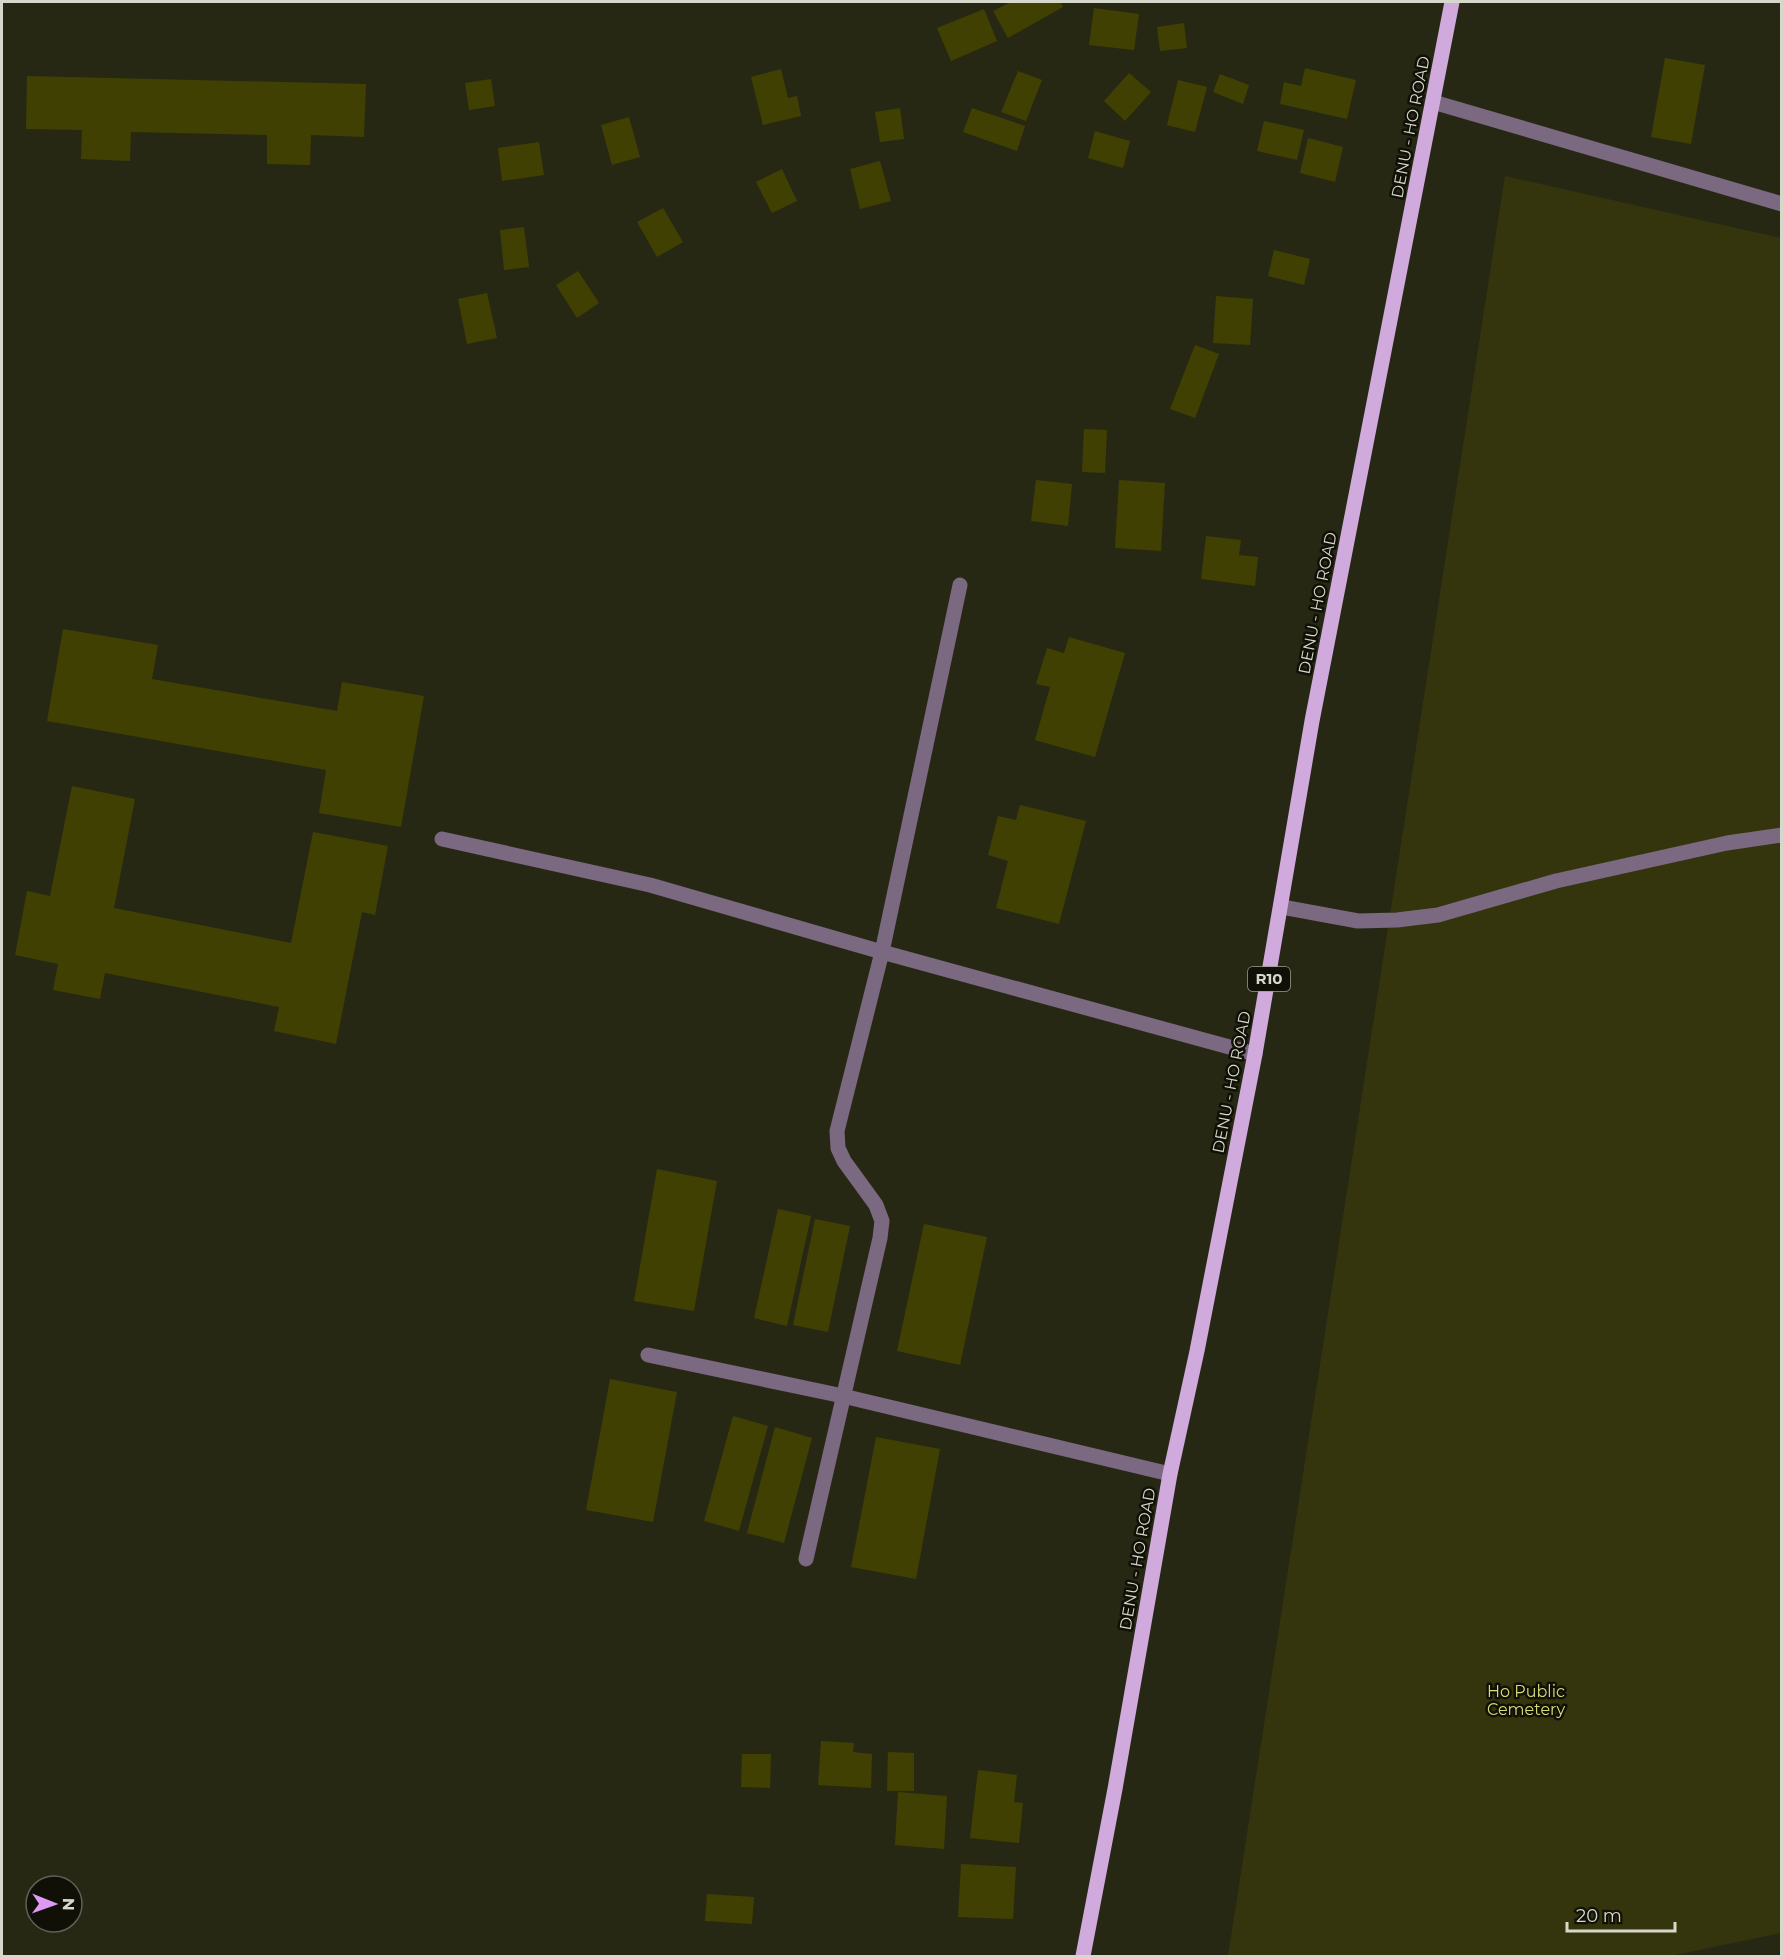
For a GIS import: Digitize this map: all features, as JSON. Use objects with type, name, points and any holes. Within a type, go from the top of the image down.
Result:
[{"type":"main road","name":"DENU - HO ROAD","points":[[1083,1956],[1115,1789],[1170,1474],[1197,1351],[1255,1054],[1282,907],[1312,721],[1452,2]]},
{"type":"street","points":[[1433,102],[1782,204]]},
{"type":"street","points":[[806,1559],[880,1239],[882,1221],[876,1205],[837,1148],[837,1131],[882,952],[960,585]]},
{"type":"street","points":[[1282,907],[1358,921],[1397,920],[1438,915],[1556,882],[1727,843],[1782,835]]},
{"type":"street","points":[[442,839],[650,885],[882,952],[1255,1054]]},
{"type":"street","points":[[648,1355],[843,1396],[1170,1474]]},
{"type":"green space","name":"Ho Public Cemetery","points":[[1505,176],[1781,238],[1781,1933],[1670,1956],[1228,1956]]},
{"type":"building","points":[[1011,2],[1060,2],[1063,7],[1008,38],[993,11]]},
{"type":"building","points":[[1094,8],[1139,14],[1134,50],[1089,45]]},
{"type":"building","points":[[984,9],[997,41],[951,61],[937,28]]},
{"type":"building","points":[[1184,23],[1187,48],[1160,51],[1157,27]]},
{"type":"building","points":[[1665,58],[1705,65],[1691,144],[1651,137]]},
{"type":"building","points":[[1305,68],[1356,80],[1347,119],[1280,104],[1284,82],[1301,86]]},
{"type":"building","points":[[781,69],[788,98],[797,96],[801,116],[763,125],[751,77]]},
{"type":"building","points":[[1018,71],[1042,80],[1026,121],[1001,112]]},
{"type":"building","points":[[1129,73],[1151,92],[1125,121],[1104,101]]},
{"type":"building","points":[[1220,74],[1249,85],[1243,104],[1213,92]]},
{"type":"building","points":[[27,76],[366,84],[364,137],[311,135],[310,165],[267,164],[267,135],[131,132],[130,161],[81,159],[82,130],[26,129]]},
{"type":"building","points":[[491,79],[495,106],[469,110],[465,83]]},
{"type":"building","points":[[1178,80],[1207,87],[1195,132],[1167,125]]},
{"type":"building","points":[[900,108],[904,139],[880,142],[875,112]]},
{"type":"building","points":[[972,108],[1025,126],[1017,151],[963,132]]},
{"type":"building","points":[[629,117],[640,157],[612,165],[601,125]]},
{"type":"building","points":[[1264,121],[1304,130],[1297,160],[1257,151]]},
{"type":"building","points":[[1095,131],[1130,141],[1123,168],[1088,158]]},
{"type":"building","points":[[1308,138],[1343,147],[1335,182],[1300,173]]},
{"type":"building","points":[[539,142],[544,175],[502,181],[498,148]]},
{"type":"building","points":[[880,161],[891,201],[860,209],[850,169]]},
{"type":"building","points":[[782,169],[797,201],[772,213],[756,182]]},
{"type":"building","points":[[663,208],[683,242],[657,257],[637,222]]},
{"type":"building","points":[[524,227],[529,267],[504,270],[500,230]]},
{"type":"building","points":[[1274,250],[1310,259],[1304,285],[1268,276]]},
{"type":"building","points":[[578,271],[599,303],[577,318],[556,285]]},
{"type":"building","points":[[487,293],[497,338],[467,344],[458,299]]},
{"type":"building","points":[[1216,296],[1253,299],[1250,345],[1213,343]]},
{"type":"building","points":[[1195,345],[1219,354],[1195,418],[1170,409]]},
{"type":"building","points":[[1084,429],[1107,430],[1105,473],[1082,472]]},
{"type":"building","points":[[1036,480],[1072,484],[1068,526],[1031,521]]},
{"type":"building","points":[[1119,480],[1165,483],[1161,551],[1115,548]]},
{"type":"building","points":[[1206,536],[1241,540],[1239,555],[1258,557],[1255,586],[1201,579]]},
{"type":"building","points":[[63,629],[158,645],[152,679],[337,711],[342,682],[424,696],[401,827],[319,813],[326,770],[47,721]]},
{"type":"building","points":[[1069,637],[1125,653],[1095,757],[1035,740],[1050,687],[1036,684],[1047,648],[1064,653]]},
{"type":"building","points":[[72,786],[135,799],[114,908],[291,943],[313,832],[388,846],[375,915],[362,912],[336,1044],[274,1031],[279,1007],[105,973],[100,999],[53,990],[58,964],[15,955],[27,891],[50,896]]},
{"type":"building","points":[[1020,805],[1086,821],[1059,924],[996,908],[1008,861],[988,855],[998,816],[1016,820]]},
{"type":"building","points":[[657,1169],[717,1181],[694,1311],[634,1301]]},
{"type":"building","points":[[778,1209],[811,1216],[787,1326],[754,1318]]},
{"type":"building","points":[[815,1219],[850,1226],[828,1332],[793,1325]]},
{"type":"building","points":[[924,1224],[987,1237],[960,1365],[897,1351]]},
{"type":"building","points":[[610,1379],[677,1392],[653,1522],[586,1510]]},
{"type":"building","points":[[733,1416],[768,1426],[739,1531],[704,1521]]},
{"type":"building","points":[[775,1427],[812,1438],[784,1543],[747,1533]]},
{"type":"building","points":[[876,1437],[940,1449],[916,1579],[851,1567]]},
{"type":"building","points":[[821,1741],[854,1743],[853,1752],[872,1754],[871,1788],[818,1785]]},
{"type":"building","points":[[888,1752],[914,1753],[914,1791],[887,1791]]},
{"type":"building","points":[[742,1754],[771,1754],[770,1788],[741,1787]]},
{"type":"building","points":[[978,1770],[1017,1775],[1014,1802],[1023,1803],[1019,1843],[970,1838]]},
{"type":"building","points":[[898,1792],[947,1796],[944,1849],[895,1845]]},
{"type":"building","points":[[961,1864],[1016,1867],[1013,1919],[958,1917]]},
{"type":"building","points":[[707,1894],[754,1897],[752,1924],[705,1921]]}]
